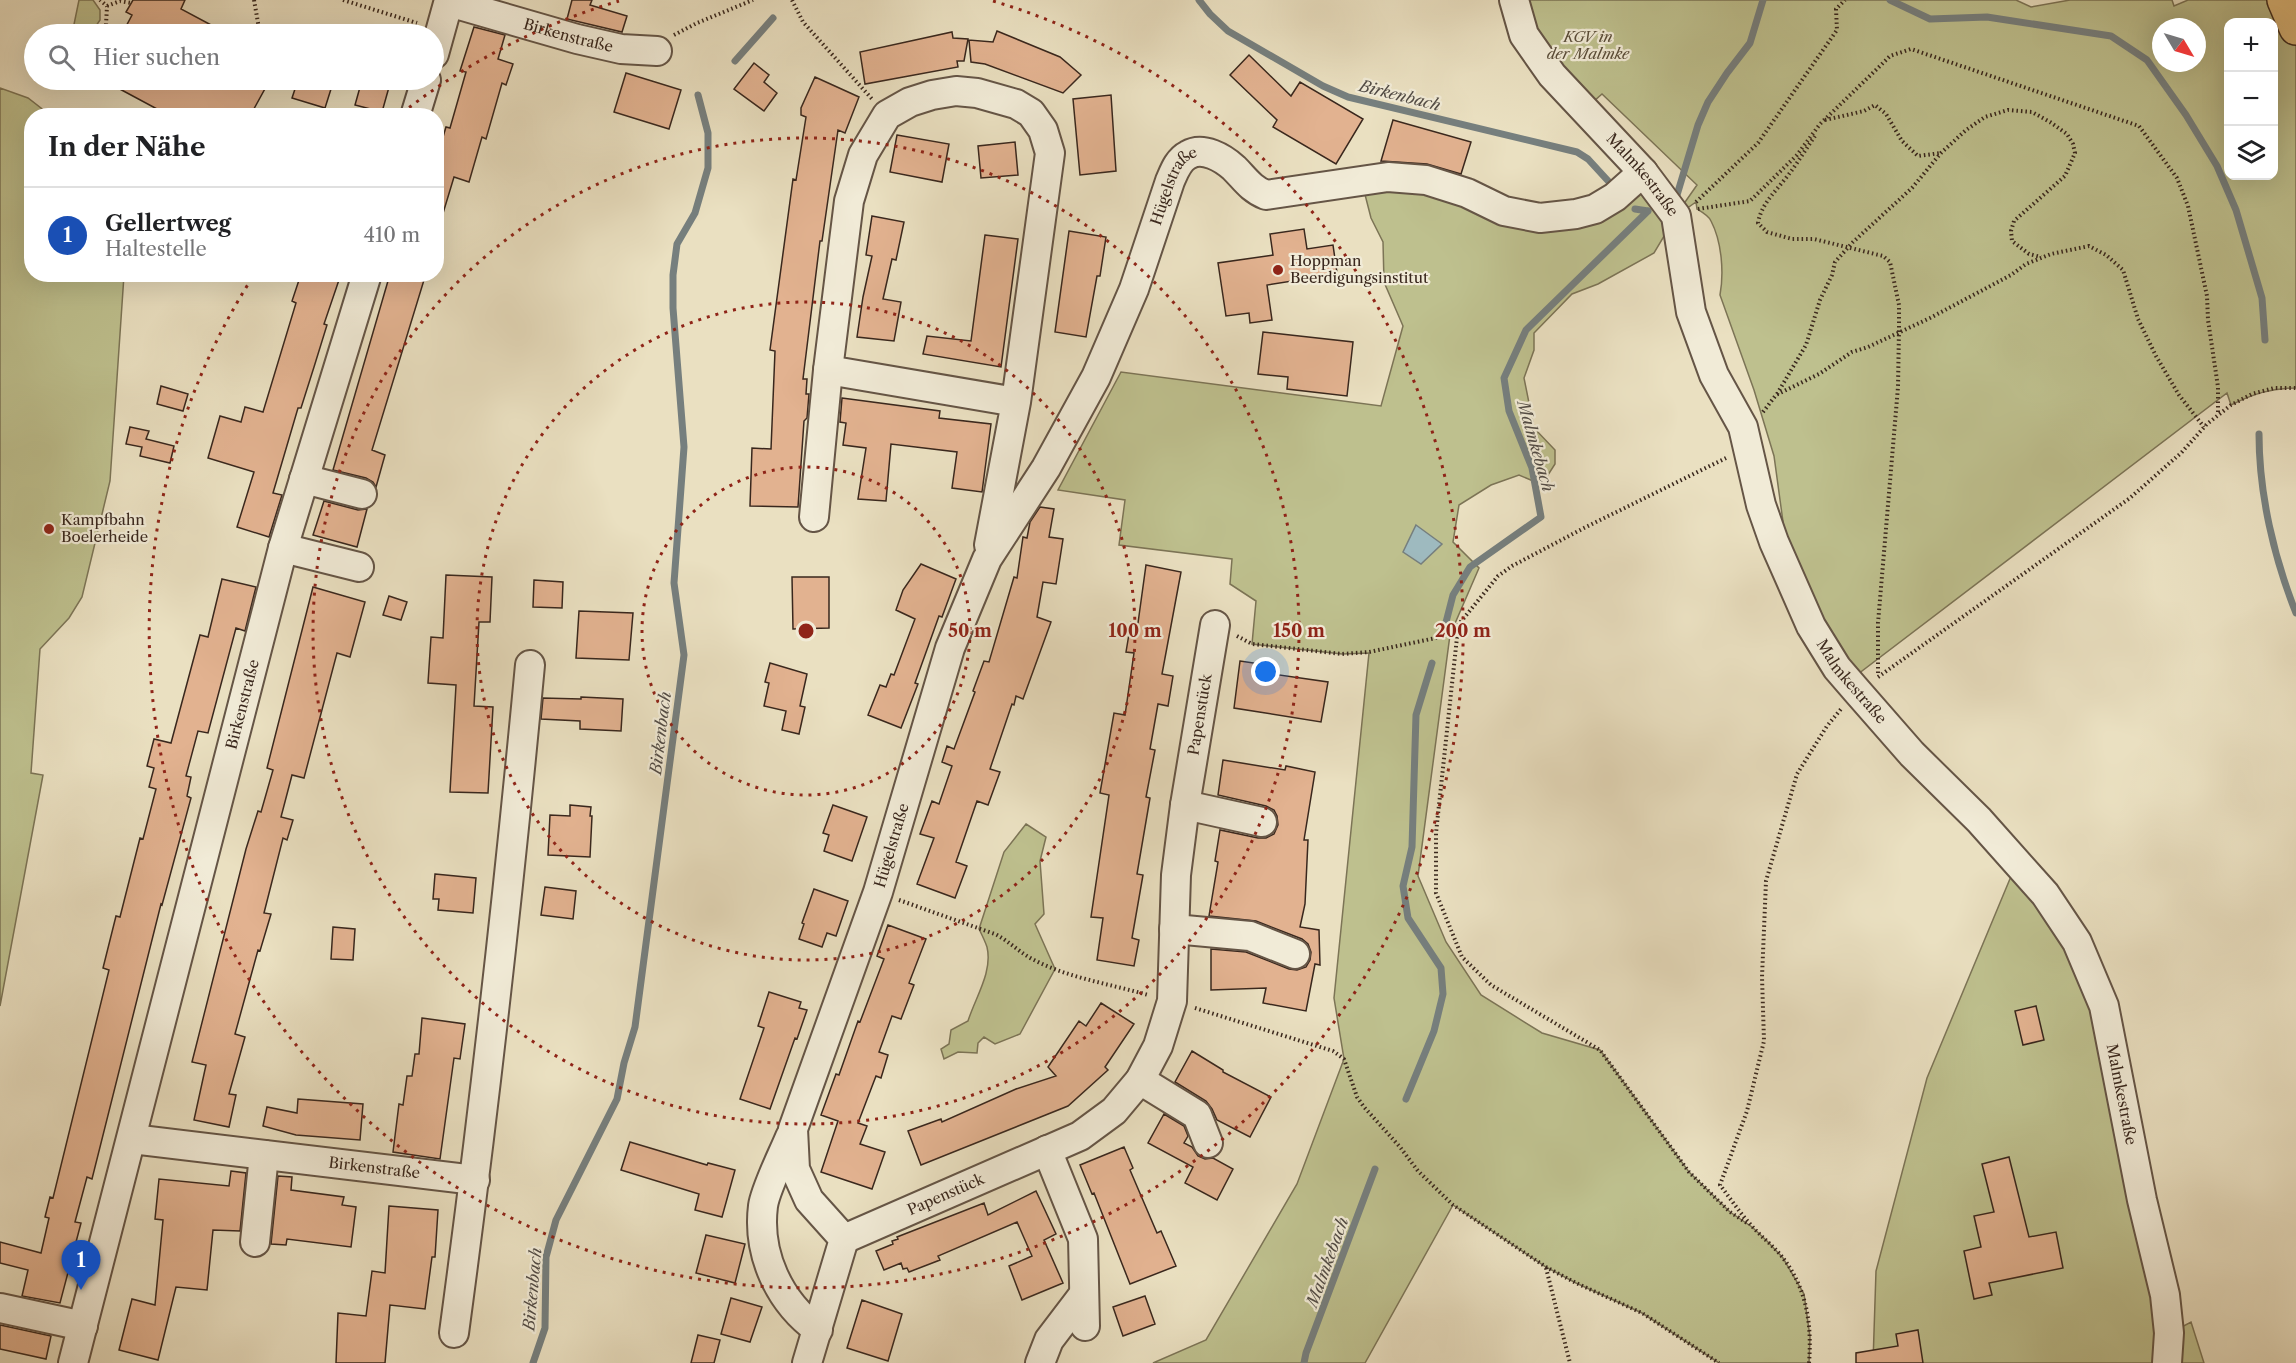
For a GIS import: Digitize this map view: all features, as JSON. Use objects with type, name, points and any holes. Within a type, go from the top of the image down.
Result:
[{"type":"main road","points":[[2284,0],[2296,28]]},
{"type":"street","name":"Malmkestraße","points":[[1514,0],[1524,35],[1552,75],[1681,213],[1691,312],[1714,375],[1746,437],[1761,505],[1790,580],[1811,626],[1838,668],[1867,684],[1912,754],[1979,820],[2045,894],[2077,942],[2104,1006],[2142,1200],[2165,1295],[2169,1333],[2168,1363]]},
{"type":"street","name":"Birkenstraße","points":[[442,24],[449,1],[577,39],[621,49],[657,51]]},
{"type":"street","points":[[417,108],[423,90]]},
{"type":"street","name":"Hügelstraße","points":[[887,115],[910,102],[932,95],[956,91],[977,93],[1016,104],[1031,113],[1042,130],[1050,153],[1016,402],[987,559]]},
{"type":"street","points":[[814,517],[828,370],[849,201],[863,155],[887,115]]},
{"type":"street","name":"Hügelstraße","points":[[818,1330],[802,1318],[788,1302],[766,1259],[762,1235],[763,1204],[793,1129],[878,892],[950,648],[987,559],[1046,468],[1096,376],[1134,290],[1170,182],[1178,165],[1188,155],[1201,152],[1213,154],[1232,166],[1254,190],[1266,195],[1388,177],[1426,180],[1467,193],[1504,211],[1540,218],[1576,214],[1595,208],[1615,197],[1643,172]]},
{"type":"street","name":"Birkenstraße","points":[[73,1363],[283,548],[365,282]]},
{"type":"street","points":[[828,370],[1016,402]]},
{"type":"street","points":[[304,479],[362,494]]},
{"type":"street","points":[[283,548],[359,567]]},
{"type":"street","name":"Papenstück","points":[[844,1239],[1080,1136],[1114,1112],[1140,1080],[1158,1046],[1172,1001],[1176,875],[1185,805],[1215,625]]},
{"type":"street","points":[[454,1334],[475,1180],[511,862],[530,665]]},
{"type":"street","points":[[1185,805],[1262,822]]},
{"type":"street","points":[[1174,929],[1250,936],[1295,954]]},
{"type":"street","points":[[1140,1080],[1197,1115],[1208,1143]]},
{"type":"street","name":"Hügelstraße","points":[[793,1129],[795,1169],[809,1200],[844,1239]]},
{"type":"street","name":"Birkenstraße","points":[[132,1139],[475,1180]]},
{"type":"street","points":[[1047,1150],[1083,1239],[1084,1326]]},
{"type":"street","points":[[255,1242],[264,1155]]},
{"type":"street","points":[[807,1363],[844,1239]]},
{"type":"street","points":[[1040,1363],[1049,1340],[1084,1294]]},
{"type":"street","points":[[0,1308],[83,1326]]},
{"type":"path","points":[[100,0],[107,6]]},
{"type":"path","points":[[254,0],[258,24]]},
{"type":"path","points":[[343,0],[397,24]]},
{"type":"path","points":[[657,51],[679,31],[753,0]]},
{"type":"path","points":[[792,0],[803,22],[887,115]]},
{"type":"path","points":[[1681,213],[1758,143],[1837,30],[1836,9],[1845,0]]},
{"type":"path","points":[[107,6],[120,1],[131,3]]},
{"type":"path","points":[[106,24],[107,6]]},
{"type":"path","points":[[1681,213],[1750,201],[1797,155],[1826,119],[1890,56],[1911,49],[2139,126],[2177,178],[2188,206],[2207,296],[2208,320],[2218,387],[2218,415]]},
{"type":"path","points":[[1867,684],[1878,623],[1898,387],[1899,305],[1890,262],[1883,256],[1847,249],[1814,239],[1792,239],[1767,232],[1758,223],[1760,214],[1772,193],[1786,179],[1826,119],[1864,111],[1875,105],[1886,114],[1902,141],[1918,156],[1941,153]]},
{"type":"path","points":[[1215,625],[1252,644],[1342,654],[1369,652],[1450,635],[1498,576],[1512,566],[1746,437],[1776,395],[1806,345],[1835,262],[1912,188],[1941,153],[1966,130],[1985,117],[2008,110],[2032,112],[2067,134],[2073,144],[2076,153],[2070,168],[2049,191],[2014,221],[2011,231],[2012,241],[2030,254],[2042,258]]},
{"type":"path","points":[[1776,395],[1819,374],[1852,352],[1899,333],[2011,275],[2026,264],[2089,246],[2106,255],[2123,270],[2138,319],[2156,356],[2179,395],[2204,428]]},
{"type":"path","points":[[1809,1363],[1810,1337],[1804,1294],[1783,1258],[1752,1227],[1720,1185],[1747,1111],[1764,1041],[1762,977],[1766,881],[1797,774],[1827,726],[1867,684],[2130,498],[2231,405],[2252,394],[2274,388],[2296,388]]},
{"type":"path","points":[[1458,628],[1436,833],[1436,893],[1462,957],[1491,985],[1600,1050],[1689,1172],[1730,1212],[1752,1227]]},
{"type":"path","points":[[878,892],[995,934],[1032,960],[1055,969],[1172,1001],[1333,1052],[1344,1059],[1357,1096],[1364,1107],[1436,1190],[1486,1228],[1546,1267],[1642,1313],[1719,1363]]},
{"type":"path","points":[[1546,1267],[1569,1363]]},
{"type":"green space","points":[[79,0],[93,0],[100,10],[100,20],[97,24],[74,24]]},
{"type":"green space","name":"KGV in der Malmke","points":[[1514,0],[2016,0],[2031,7],[2070,0],[2172,0],[2174,6],[2188,0],[2284,0],[2296,28],[2296,388],[2262,392],[2231,405],[2227,393],[1858,674],[1836,649],[1806,585],[1784,529],[1774,456],[1754,390],[1720,295],[1721,258],[1718,238],[1710,219],[1697,209],[1696,202],[1676,216],[1654,253],[1598,284],[1572,294],[1534,333],[1534,350],[1524,378],[1534,428],[1555,450],[1555,464],[1546,478],[1533,481],[1519,475],[1491,485],[1459,505],[1453,542],[1479,568],[1450,635],[1418,876],[1446,942],[1481,995],[1542,1033],[1600,1050],[1689,1172],[1730,1212],[1752,1227],[1783,1258],[1804,1294],[1810,1337],[1809,1363],[1719,1363],[1642,1313],[1546,1267],[1453,1205],[1365,1363],[1153,1363],[1206,1340],[1297,1184],[1344,1059],[1334,998],[1369,653],[1342,654],[1252,644],[1256,601],[1230,584],[1232,559],[1119,545],[1125,500],[1058,490],[1121,372],[1381,406],[1403,326],[1384,282],[1383,242],[1371,218],[1361,179],[1540,218],[1643,172],[1676,215],[1697,185],[1602,94],[1584,110]]},
{"type":"green space","name":"Kampfbahn Boelerheide","points":[[0,88],[28,98],[41,108],[24,108],[24,282],[124,282],[110,481],[82,597],[69,618],[40,649],[31,773],[43,775],[0,1006]]},
{"type":"green space","points":[[1026,824],[1046,837],[1040,861],[1044,914],[1035,924],[1055,969],[1020,1034],[995,1044],[984,1037],[978,1043],[977,1053],[958,1052],[944,1059],[941,1049],[949,1044],[951,1030],[968,1021],[988,966],[987,947],[979,929],[1004,852]]},
{"type":"green space","points":[[2017,862],[2077,942],[2167,1363],[1873,1363],[1876,1271],[1927,1078]]},
{"type":"green space","points":[[2191,1322],[2204,1363],[2175,1363],[2176,1330]]},
{"type":"water","points":[[1416,525],[1442,544],[1421,564],[1403,552]]},
{"type":"building","points":[[133,0],[185,0],[181,9],[209,24],[127,24],[132,15],[126,12]]},
{"type":"building","points":[[572,0],[592,0],[590,5],[627,16],[622,32],[567,19]]},
{"type":"building","points":[[474,27],[505,35],[498,59],[513,64],[506,85],[502,83],[486,139],[482,137],[469,182],[454,177],[444,210],[444,134],[446,127],[450,128],[466,72],[460,71]]},
{"type":"building","points":[[997,31],[1060,57],[1081,75],[1063,93],[985,64],[971,62],[969,40],[993,42]]},
{"type":"building","points":[[952,32],[953,38],[968,39],[964,61],[957,61],[958,67],[865,84],[860,52]]},
{"type":"building","points":[[1249,55],[1291,96],[1300,82],[1363,119],[1336,164],[1273,127],[1277,120],[1230,75]]},
{"type":"building","points":[[754,63],[769,75],[764,82],[777,93],[764,111],[734,89]]},
{"type":"building","points":[[626,73],[681,90],[669,129],[614,112]]},
{"type":"building","points":[[815,77],[859,97],[845,133],[838,130],[822,241],[820,241],[803,379],[807,379],[806,394],[809,394],[807,418],[804,421],[798,507],[750,506],[752,448],[771,449],[775,351],[770,350],[793,179],[796,180],[806,117],[801,115],[801,108]]},
{"type":"building","points":[[122,90],[264,90],[254,108],[155,108]]},
{"type":"building","points":[[295,90],[331,90],[325,108],[292,98]]},
{"type":"building","points":[[359,90],[388,90],[383,108],[355,105]]},
{"type":"building","points":[[1111,95],[1116,171],[1080,175],[1073,99]]},
{"type":"building","points":[[1393,120],[1471,142],[1461,174],[1427,164],[1381,161]]},
{"type":"building","points":[[897,135],[949,144],[942,182],[890,172]]},
{"type":"building","points":[[1015,142],[1018,175],[981,178],[978,146]]},
{"type":"building","points":[[872,216],[904,222],[896,260],[892,259],[883,299],[901,302],[894,341],[857,337],[872,256],[866,255]]},
{"type":"building","name":"Hoppman Beerdigungsinstitut","points":[[1304,229],[1307,249],[1333,245],[1338,280],[1312,284],[1311,278],[1267,285],[1272,320],[1250,323],[1249,313],[1226,316],[1218,263],[1273,255],[1270,234]]},
{"type":"building","points":[[1069,231],[1106,237],[1086,337],[1055,332]]},
{"type":"building","points":[[985,235],[1018,239],[1001,367],[923,354],[927,336],[971,341]]},
{"type":"building","points":[[298,282],[338,282],[324,324],[327,325],[301,408],[298,408],[273,493],[282,495],[269,537],[237,527],[254,472],[208,458],[220,416],[241,422],[245,407],[263,412],[296,303],[292,301]]},
{"type":"building","points":[[388,282],[423,282],[372,450],[385,455],[376,487],[366,478],[333,470]]},
{"type":"building","points":[[1263,332],[1353,342],[1347,396],[1287,389],[1288,377],[1258,374]]},
{"type":"building","points":[[161,386],[188,394],[183,411],[157,404]]},
{"type":"building","points":[[842,398],[940,411],[939,418],[991,424],[982,492],[952,488],[957,452],[891,444],[886,501],[858,499],[866,448],[843,445],[846,423],[840,422]]},
{"type":"building","points":[[130,427],[149,431],[146,439],[174,446],[170,463],[140,456],[142,447],[126,444]]},
{"type":"building","points":[[324,501],[358,510],[367,509],[357,547],[313,535]]},
{"type":"building","points":[[1040,507],[1054,509],[1049,537],[1063,539],[1056,584],[1043,582],[1037,617],[1051,622],[1023,699],[1016,696],[1014,705],[1012,704],[990,769],[1000,772],[988,805],[977,801],[956,862],[967,866],[955,898],[917,884],[934,838],[920,834],[932,801],[939,804],[952,766],[942,762],[947,746],[954,749],[984,661],[989,662],[1014,577],[1017,578],[1023,537],[1027,538],[1030,522]]},
{"type":"building","points":[[921,564],[956,579],[942,617],[939,616],[915,683],[918,684],[901,728],[868,715],[880,685],[886,687],[891,674],[894,675],[915,619],[896,610],[903,590]]},
{"type":"building","points":[[1146,565],[1181,572],[1162,674],[1173,676],[1168,706],[1158,704],[1150,749],[1155,750],[1146,797],[1150,798],[1137,874],[1143,875],[1132,938],[1139,940],[1134,966],[1097,960],[1103,918],[1091,917],[1109,795],[1100,793],[1114,713],[1125,715],[1134,653],[1126,652],[1131,622],[1138,623]]},
{"type":"building","points":[[446,575],[492,577],[490,622],[479,622],[474,706],[493,707],[488,793],[450,792],[456,685],[428,683],[431,637],[443,638]]},
{"type":"building","points":[[792,577],[829,577],[829,628],[793,629]]},
{"type":"building","points":[[222,579],[256,587],[245,631],[236,628],[208,733],[198,731],[186,776],[191,777],[187,796],[191,798],[161,904],[92,1179],[87,1177],[75,1222],[81,1223],[60,1303],[22,1296],[28,1270],[0,1263],[0,1242],[41,1253],[49,1218],[45,1217],[50,1197],[53,1198],[109,970],[103,968],[116,916],[120,917],[140,838],[143,839],[156,789],[149,787],[154,768],[147,766],[154,739],[171,743],[200,635],[208,637]]},
{"type":"building","points":[[534,580],[563,582],[562,608],[533,607]]},
{"type":"building","points":[[313,587],[365,602],[350,657],[337,653],[304,778],[292,775],[281,817],[293,820],[287,840],[283,838],[264,913],[271,914],[260,951],[258,950],[235,1034],[245,1037],[229,1094],[236,1095],[229,1127],[194,1120],[206,1065],[192,1062],[246,849],[258,811],[261,812],[273,770],[267,768]]},
{"type":"building","points":[[389,596],[407,602],[401,620],[383,615]]},
{"type":"building","points":[[579,611],[633,613],[629,660],[576,658]]},
{"type":"building","points":[[1240,661],[1274,666],[1272,674],[1328,682],[1321,722],[1234,708]]},
{"type":"building","points":[[770,663],[807,674],[800,706],[805,707],[799,734],[782,730],[786,711],[764,706],[769,683],[765,682]]},
{"type":"building","points":[[581,697],[623,699],[621,731],[580,729],[580,721],[541,719],[543,698],[581,699]]},
{"type":"building","points":[[1223,760],[1285,770],[1286,766],[1315,772],[1304,840],[1308,840],[1305,904],[1300,927],[1319,930],[1320,965],[1315,964],[1306,1011],[1263,1003],[1266,988],[1211,990],[1211,949],[1246,952],[1297,970],[1306,967],[1311,952],[1308,944],[1302,939],[1256,921],[1209,916],[1218,862],[1215,861],[1220,830],[1266,838],[1274,834],[1278,825],[1274,810],[1266,806],[1218,795]]},
{"type":"building","points":[[570,805],[591,807],[590,857],[548,855],[550,815],[570,816]]},
{"type":"building","points":[[833,805],[867,817],[852,861],[824,851],[829,835],[823,833]]},
{"type":"building","points":[[435,874],[476,878],[473,913],[438,910],[439,899],[433,899]]},
{"type":"building","points":[[545,887],[576,891],[573,919],[541,915]]},
{"type":"building","points":[[814,889],[848,901],[836,936],[827,933],[822,947],[799,939]]},
{"type":"building","points":[[888,925],[926,939],[909,983],[914,985],[901,1019],[892,1016],[879,1052],[888,1055],[881,1078],[876,1076],[858,1123],[867,1126],[860,1144],[885,1152],[872,1189],[821,1172],[838,1121],[821,1115],[884,959],[877,956]]},
{"type":"building","points":[[333,927],[355,929],[353,960],[331,959]]},
{"type":"building","points":[[769,992],[801,1002],[799,1008],[807,1010],[770,1109],[740,1099],[764,1028],[758,1026]]},
{"type":"building","points":[[1101,1003],[1134,1024],[1105,1067],[1108,1070],[1068,1106],[921,1165],[908,1131],[941,1119],[942,1122],[1016,1089],[1056,1076],[1048,1067],[1079,1021],[1086,1026]]},
{"type":"building","points":[[2036,1006],[2044,1040],[2023,1045],[2015,1011]]},
{"type":"building","points":[[422,1018],[465,1024],[460,1059],[454,1058],[440,1159],[393,1152],[399,1104],[403,1105],[407,1076],[412,1076],[415,1054],[419,1054]]},
{"type":"building","points":[[1192,1051],[1223,1072],[1271,1097],[1250,1137],[1217,1120],[1206,1101],[1175,1082]]},
{"type":"building","points":[[298,1099],[363,1104],[360,1140],[296,1135],[263,1126],[267,1107],[297,1113]]},
{"type":"building","points":[[1164,1114],[1184,1126],[1188,1136],[1184,1143],[1192,1147],[1198,1156],[1205,1159],[1213,1158],[1233,1169],[1217,1200],[1185,1183],[1193,1167],[1148,1143]]},
{"type":"building","points":[[630,1142],[707,1165],[708,1163],[735,1170],[722,1217],[695,1210],[699,1194],[621,1170]]},
{"type":"building","points":[[1124,1147],[1133,1168],[1130,1170],[1157,1233],[1161,1231],[1176,1266],[1130,1284],[1094,1193],[1092,1194],[1080,1165]]},
{"type":"building","points":[[2009,1157],[2029,1237],[2056,1232],[2063,1268],[1989,1283],[1992,1295],[1974,1299],[1964,1251],[1981,1247],[1974,1216],[1994,1212],[1982,1164]]},
{"type":"building","points":[[231,1171],[246,1173],[240,1231],[213,1230],[207,1290],[176,1287],[158,1360],[119,1350],[132,1299],[155,1305],[163,1220],[155,1219],[159,1179],[229,1186]]},
{"type":"building","points":[[278,1176],[292,1177],[291,1190],[344,1197],[342,1205],[356,1207],[351,1247],[287,1239],[286,1245],[271,1244]]},
{"type":"building","points":[[1036,1191],[1056,1234],[1044,1240],[1063,1283],[1022,1300],[1009,1266],[1032,1256],[1017,1222],[938,1256],[940,1260],[909,1272],[907,1268],[903,1269],[901,1263],[884,1270],[876,1251],[893,1244],[892,1241],[898,1239],[897,1237],[984,1203],[988,1215]]},
{"type":"building","points":[[389,1206],[438,1210],[435,1257],[432,1257],[425,1309],[390,1305],[385,1363],[336,1363],[338,1313],[366,1316],[372,1271],[385,1273]]},
{"type":"building","points":[[706,1235],[745,1244],[735,1283],[696,1273]]},
{"type":"building","points":[[1145,1296],[1155,1324],[1123,1336],[1113,1307]]},
{"type":"building","points":[[731,1298],[762,1307],[750,1342],[721,1334]]},
{"type":"building","points":[[862,1300],[902,1314],[888,1361],[847,1348]]},
{"type":"building","points":[[0,1325],[51,1336],[46,1359],[0,1349]]},
{"type":"building","points":[[1918,1330],[1923,1363],[1856,1363],[1856,1353],[1898,1346],[1896,1334]]},
{"type":"building","points":[[698,1335],[720,1340],[714,1363],[691,1363]]},
{"type":"waterway","name":"Birkenbach","points":[[1199,0],[1228,31],[1323,86],[1348,97],[1577,152],[1588,159],[1610,183]]},
{"type":"waterway","name":"Malmkebach","points":[[1677,195],[1698,125],[1708,102],[1750,43],[1763,0]]},
{"type":"waterway","points":[[1890,0],[1930,19],[1987,17],[2111,36],[2147,60],[2186,115],[2217,166],[2236,210],[2262,298],[2265,340]]},
{"type":"waterway","name":"Birkenbach","points":[[735,61],[773,18]]},
{"type":"waterway","name":"Birkenbach","points":[[533,1363],[545,1328],[546,1257],[556,1220],[617,1099],[624,1063],[635,1027],[684,655],[674,583],[684,447],[673,308],[673,275],[677,244],[695,213],[708,168],[708,133],[698,95]]},
{"type":"waterway","name":"Birkenbach","points":[[1635,209],[1648,211]]},
{"type":"waterway","name":"Malmkebach","points":[[1444,630],[1453,595],[1470,567],[1541,517],[1532,468],[1509,411],[1504,378],[1526,330],[1648,211]]},
{"type":"waterway","points":[[2259,434],[2262,480],[2269,525],[2296,613]]},
{"type":"waterway","name":"Malmkebach","points":[[1406,1099],[1434,1031],[1443,994],[1441,968],[1408,918],[1403,886],[1412,847],[1416,715],[1432,663]]},
{"type":"waterway","name":"Malmkebach","points":[[1304,1363],[1375,1169]]},
{"type":"place","name":"Hoppman Beerdigungsinstitut","points":[[1278,270]]},
{"type":"place","name":"Kampfbahn Boelerheide","points":[[49,529]]},
{"type":"place","name":"Gellertweg","points":[[81,1290]]}]
